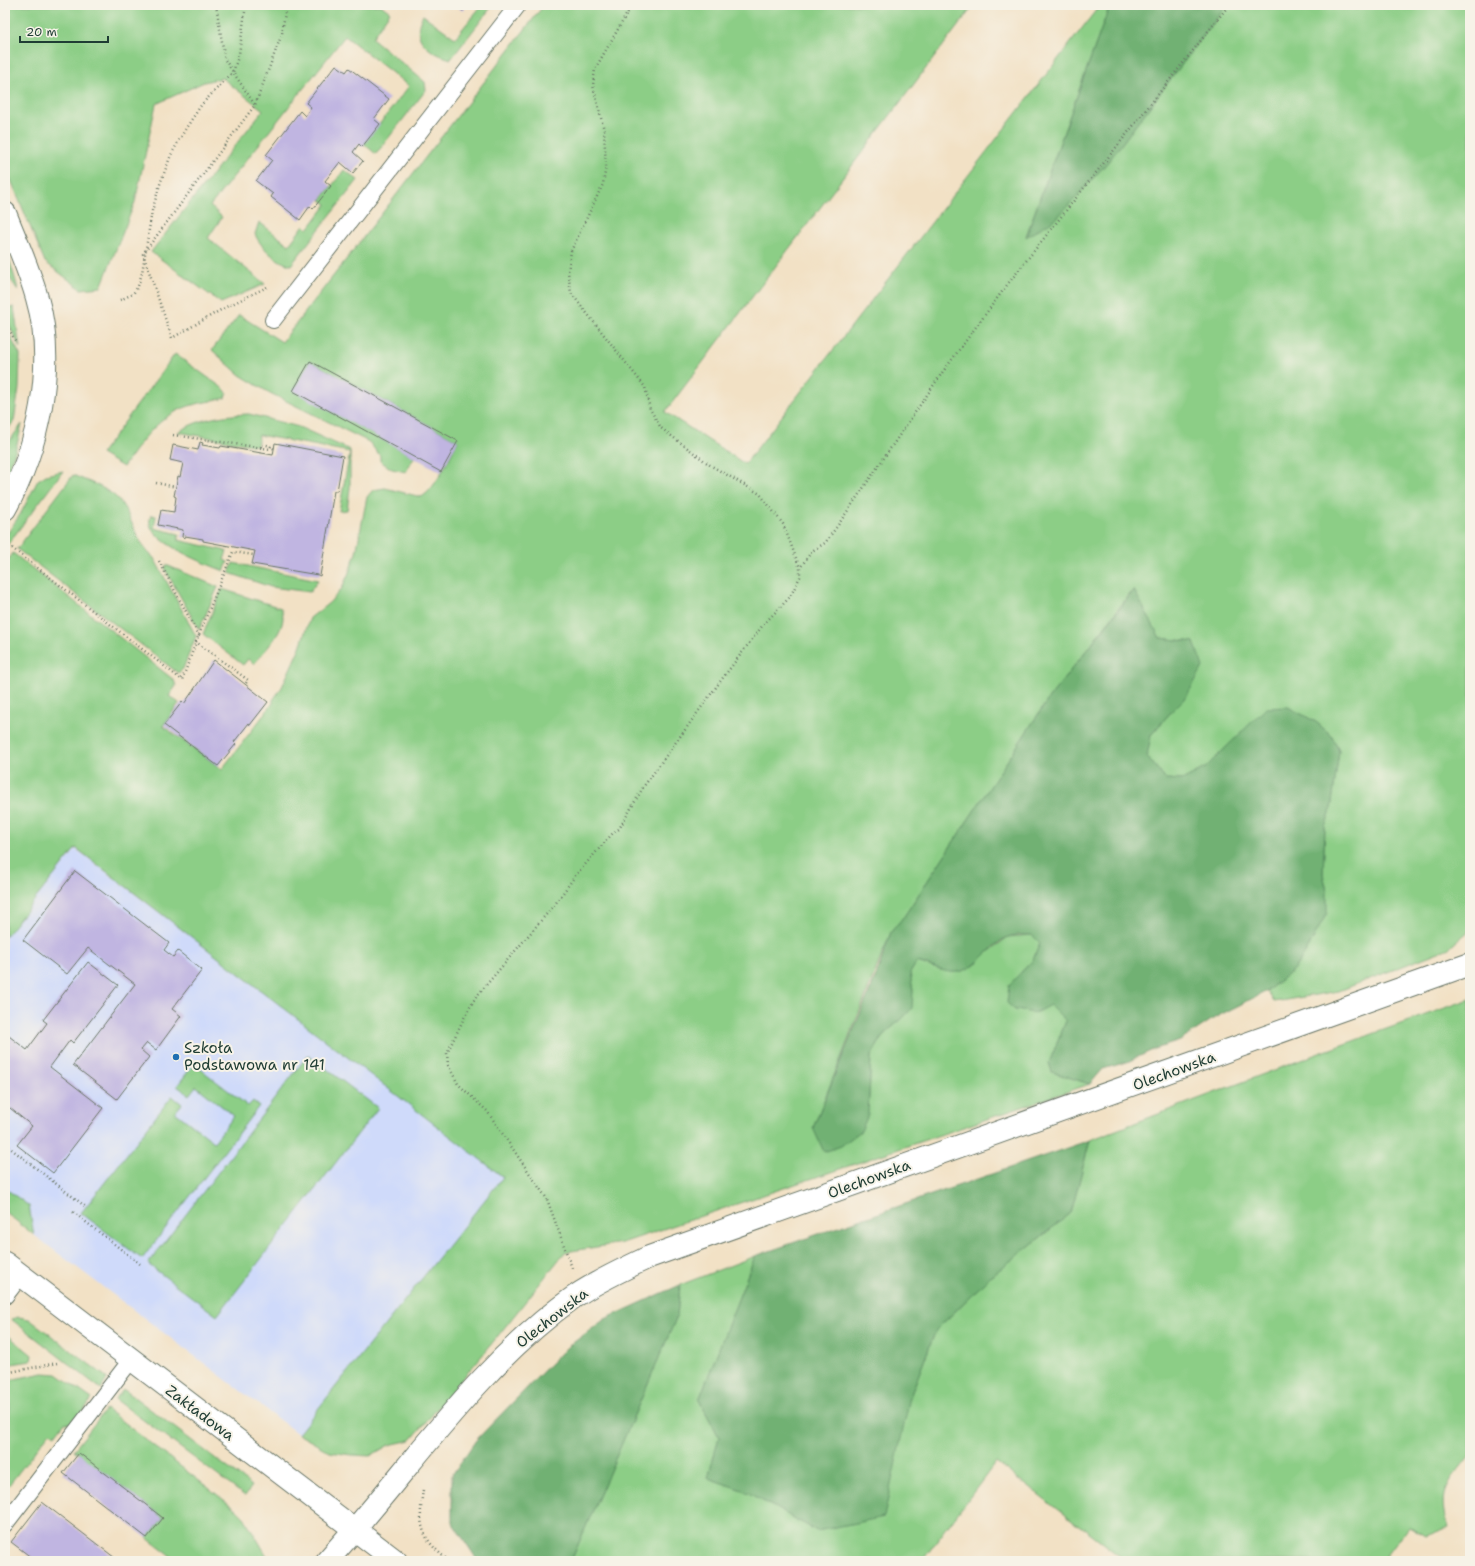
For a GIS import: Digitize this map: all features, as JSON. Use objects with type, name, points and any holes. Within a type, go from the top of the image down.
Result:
[{"type":"street","points":[[5,213],[38,299],[43,333],[45,378],[44,392],[32,444],[13,495],[5,509]]},
{"type":"street","name":"Olechowska","points":[[327,1561],[473,1389],[541,1324],[581,1293],[610,1276],[649,1257],[1470,964]]},
{"type":"street","name":"Zakładowa","points":[[13,1269],[396,1561]]},
{"type":"lane","points":[[273,320],[518,5]]},
{"type":"lane","points":[[5,1296],[13,1269]]},
{"type":"lane","points":[[5,1524],[131,1360]]},
{"type":"path","points":[[216,5],[225,60],[255,105]]},
{"type":"path","points":[[120,300],[133,294],[138,286],[142,273],[154,203],[171,155],[202,104],[232,72],[239,54],[246,5]]},
{"type":"path","points":[[172,338],[144,254],[255,105],[282,34],[286,5]]},
{"type":"path","points":[[581,1293],[547,1199],[487,1111],[458,1084],[448,1065],[447,1053],[476,997],[556,903],[575,876],[613,833],[619,829],[644,786],[722,679],[764,625],[790,597],[800,577],[800,568],[782,524],[760,494],[710,465],[661,428],[650,410],[644,387],[571,293],[568,272],[571,251],[603,184],[606,166],[604,130],[594,85],[595,69],[632,5]]},
{"type":"path","points":[[800,568],[812,551],[825,543],[942,373],[1007,285],[1229,5]]},
{"type":"path","points":[[5,322],[18,346]]},
{"type":"path","points":[[173,435],[262,447],[262,444],[271,446],[274,449]]},
{"type":"path","points":[[156,483],[176,487]]},
{"type":"path","points":[[12,548],[182,680],[233,552],[254,555]]},
{"type":"path","points":[[159,561],[199,636]]},
{"type":"path","points":[[196,642],[248,680],[246,683]]},
{"type":"path","points":[[5,1144],[86,1207]]},
{"type":"path","points":[[73,1212],[140,1264]]},
{"type":"path","points":[[5,1373],[57,1363]]},
{"type":"path","points":[[423,1489],[420,1522],[426,1538],[449,1561]]},
{"type":"shaded area","name":"Szkoła Podstawowa nr 141","points":[[76,849],[504,1177],[298,1434],[34,1235],[29,1206],[5,1188],[5,937]]},
{"type":"shaded area","points":[[5,1383],[10,1408],[5,1430]]},
{"type":"green space","points":[[5,5],[381,5],[390,12],[372,38],[425,82],[426,90],[376,154],[364,144],[409,86],[345,36],[210,206],[222,217],[208,238],[265,284],[221,303],[151,252],[263,110],[222,78],[204,82],[156,104],[135,202],[101,287],[81,289],[45,262],[5,166]]},
{"type":"green space","points":[[482,5],[493,5],[451,59],[429,49],[420,38],[418,31],[423,15],[455,38]]},
{"type":"green space","points":[[544,5],[974,5],[665,412],[745,464],[1100,5],[1110,5],[1026,236],[1107,163],[1227,5],[1470,5],[1470,930],[1449,948],[1339,991],[1274,1002],[1267,991],[1294,969],[1306,952],[1327,891],[1323,874],[1325,827],[1331,810],[1339,751],[1332,736],[1316,722],[1288,707],[1230,744],[1205,768],[1182,780],[1165,779],[1147,756],[1151,735],[1186,697],[1194,642],[1160,638],[1133,590],[1049,698],[905,915],[891,932],[813,1128],[869,1098],[871,1056],[885,1033],[903,1018],[913,991],[910,973],[917,962],[940,970],[974,966],[987,953],[1008,937],[1032,935],[1040,943],[1033,960],[1021,972],[1066,1021],[1049,1063],[1052,1072],[1090,1084],[622,1243],[565,1252],[485,1352],[411,1440],[389,1445],[370,1456],[330,1452],[298,1434],[503,1177],[76,848],[5,937],[5,564],[13,553],[174,680],[176,686],[169,696],[179,703],[163,726],[222,769],[273,703],[273,700],[282,687],[300,647],[310,618],[329,603],[341,590],[356,553],[367,497],[373,490],[385,488],[421,497],[426,494],[437,481],[458,441],[310,361],[294,391],[414,457],[406,472],[392,469],[380,461],[380,456],[369,442],[268,392],[240,375],[212,350],[239,315],[282,342]]},
{"type":"green space","points":[[1110,5],[1227,5],[1107,163],[1057,218],[1026,237]]},
{"type":"green space","points":[[344,170],[358,180],[291,265],[286,264],[270,254],[257,239],[255,234],[259,222],[289,245],[304,225],[308,229],[327,204],[321,200]]},
{"type":"green space","points":[[5,245],[19,292],[5,271]]},
{"type":"green space","points":[[14,307],[20,348],[5,316],[5,309]]},
{"type":"green space","points":[[5,326],[20,355],[19,388],[14,421],[5,433]]},
{"type":"green space","points":[[175,354],[224,389],[227,393],[225,398],[189,406],[168,416],[153,428],[123,467],[101,454]]},
{"type":"green space","points":[[249,414],[299,427],[350,450],[350,452],[259,435],[257,446],[178,432],[204,420],[230,415]]},
{"type":"green space","points":[[22,424],[15,452],[5,478],[5,447]]},
{"type":"green space","points":[[350,452],[350,488],[347,510],[339,511]]},
{"type":"green space","points":[[63,471],[5,548],[5,537],[21,513],[38,480],[46,475]]},
{"type":"green space","points":[[73,475],[103,488],[119,500],[142,544],[154,558],[196,636],[183,669],[178,673],[17,549]]},
{"type":"green space","points":[[151,515],[156,516],[154,528],[179,534],[178,540],[227,551],[224,560],[228,562],[224,571],[182,552],[161,539],[150,524]]},
{"type":"green space","points":[[233,563],[318,580],[310,592],[271,587],[229,573]]},
{"type":"green space","points":[[166,565],[218,587],[199,630],[165,569]]},
{"type":"green space","points":[[222,589],[281,608],[283,615],[280,630],[254,664],[248,659],[243,665],[203,634]]},
{"type":"green space","points":[[1134,590],[1160,638],[1194,642],[1203,667],[1186,697],[1151,735],[1147,756],[1165,779],[1182,780],[1205,768],[1266,708],[1288,707],[1316,722],[1332,736],[1339,751],[1331,810],[1325,827],[1323,874],[1327,891],[1327,913],[1306,952],[1294,969],[1267,991],[1216,1017],[1180,1041],[1155,1049],[1127,1062],[1103,1069],[1090,1084],[1052,1072],[1049,1063],[1066,1021],[1050,1005],[1035,1013],[1015,1010],[1007,1003],[1009,985],[1033,960],[1040,943],[1032,935],[1016,935],[1008,937],[995,945],[978,962],[965,970],[958,972],[943,971],[917,962],[910,973],[913,991],[912,1008],[903,1018],[885,1033],[871,1056],[868,1115],[861,1131],[841,1146],[824,1152],[813,1128],[877,973],[891,932],[905,915],[1049,698]]},
{"type":"green space","points":[[1470,999],[1470,1456],[1447,1488],[1444,1504],[1449,1527],[1426,1536],[1409,1526],[1383,1561],[1126,1561],[996,1462],[922,1561],[571,1561],[677,1316],[680,1285],[755,1256],[699,1400],[719,1437],[709,1478],[745,1491],[817,1531],[841,1524],[910,1397],[936,1330],[990,1277],[1071,1213],[1090,1140],[1314,1055]]},
{"type":"green space","points":[[308,1055],[378,1108],[217,1316],[148,1264]]},
{"type":"green space","points":[[194,1064],[248,1106],[253,1101],[259,1106],[142,1259],[81,1213],[172,1096],[182,1104],[175,1112],[214,1142],[234,1116],[196,1086],[189,1095],[177,1086]]},
{"type":"green space","points":[[1090,1140],[1071,1213],[990,1277],[936,1330],[910,1397],[884,1517],[817,1531],[745,1491],[708,1478],[719,1437],[699,1400],[755,1256]]},
{"type":"green space","points":[[5,1188],[29,1206],[34,1235],[5,1212]]},
{"type":"green space","points":[[680,1285],[677,1316],[571,1561],[478,1561],[452,1522],[452,1475],[476,1440],[566,1348],[605,1319]]},
{"type":"green space","points":[[19,1317],[29,1319],[105,1376],[107,1379],[101,1389],[11,1319]]},
{"type":"green space","points":[[5,1333],[32,1355],[31,1361],[5,1365]]},
{"type":"green space","points":[[43,1373],[57,1374],[92,1399],[74,1423],[64,1423],[55,1435],[50,1432],[5,1490],[5,1430],[10,1408],[5,1381]]},
{"type":"green space","points":[[123,1390],[252,1486],[245,1496],[115,1399]]},
{"type":"green space","points":[[106,1409],[237,1510],[244,1517],[270,1561],[177,1561],[147,1538],[163,1518],[74,1450]]},
{"type":"building","points":[[455,5],[467,5],[463,11]]},
{"type":"building","points":[[336,65],[346,72],[349,68],[389,99],[374,119],[380,124],[362,147],[359,144],[353,152],[363,161],[353,173],[340,162],[325,181],[331,186],[313,209],[310,206],[300,220],[271,197],[273,194],[256,181],[272,160],[266,155],[300,111],[305,116],[311,107],[306,103]]},
{"type":"building","points":[[310,361],[458,441],[441,472],[293,391]]},
{"type":"building","points":[[200,442],[203,443],[202,445],[220,448],[221,446],[273,455],[275,443],[343,456],[337,491],[334,491],[320,576],[252,564],[255,551],[203,541],[203,539],[185,536],[185,538],[182,537],[183,530],[158,525],[161,510],[174,512],[176,497],[174,496],[178,476],[180,477],[183,463],[170,460],[173,445],[198,450]]},
{"type":"building","points":[[214,660],[268,702],[234,742],[236,744],[218,766],[164,725],[182,702],[184,704]]},
{"type":"building","points":[[75,871],[169,943],[164,950],[173,957],[178,951],[202,970],[172,1009],[181,1016],[156,1050],[147,1043],[141,1050],[149,1057],[117,1099],[73,1065],[135,984],[88,948],[67,974],[23,940]]},
{"type":"building","points":[[88,962],[118,985],[73,1043],[70,1040],[50,1067],[103,1108],[53,1173],[17,1145],[32,1126],[5,1104],[5,1033],[27,1050],[47,1023],[43,1020]]},
{"type":"building","points":[[79,1453],[163,1518],[147,1538],[63,1473]]},
{"type":"building","points":[[42,1502],[119,1561],[36,1561],[11,1542]]},
{"type":"place","name":"Szkoła Podstawowa nr 141","points":[[176,1057]]}]
